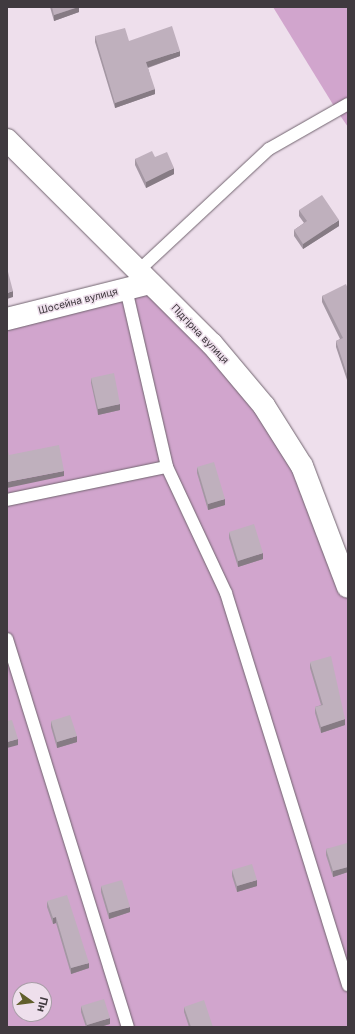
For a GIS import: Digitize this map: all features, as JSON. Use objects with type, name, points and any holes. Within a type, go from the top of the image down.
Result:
[{"type":"street","name":"Підгірна вулиця","points":[[7,140],[138,281],[212,344],[264,406],[302,466],[348,587]]},
{"type":"street","name":"Шосейна вулиця","points":[[7,319],[138,281]]},
{"type":"lane","points":[[348,104],[269,149],[138,281],[167,467],[226,593],[348,985]]},
{"type":"lane","points":[[7,500],[167,467]]},
{"type":"lane","points":[[7,639],[128,1027]]},
{"type":"shaded area","points":[[273,7],[348,7],[348,127],[337,111]]},
{"type":"shaded area","points":[[150,283],[264,406],[348,587],[348,1027],[7,1027],[7,319]]},
{"type":"building","points":[[52,7],[78,7],[54,15]]},
{"type":"building","points":[[172,26],[180,51],[146,62],[155,89],[115,103],[95,36],[125,28],[129,41]]},
{"type":"building","points":[[152,151],[155,157],[167,152],[174,168],[146,182],[135,159]]},
{"type":"building","points":[[322,195],[339,220],[303,244],[294,230],[307,221],[299,210]]},
{"type":"building","points":[[7,268],[13,291],[7,293]]},
{"type":"building","points":[[346,284],[348,289],[348,377],[336,341],[343,338],[322,296]]},
{"type":"building","points":[[114,373],[120,404],[98,409],[91,378]]},
{"type":"building","points":[[59,445],[64,471],[7,482],[7,448],[9,455]]},
{"type":"building","points":[[214,462],[225,499],[208,504],[197,467]]},
{"type":"building","points":[[254,524],[263,553],[238,561],[229,532]]},
{"type":"building","points":[[331,656],[345,719],[321,727],[315,707],[323,705],[310,662]]},
{"type":"building","points":[[70,715],[77,736],[57,742],[51,721]]},
{"type":"building","points":[[12,720],[18,739],[7,742],[7,721]]},
{"type":"building","points":[[347,843],[348,867],[333,871],[326,849]]},
{"type":"building","points":[[252,864],[257,880],[237,886],[232,870]]},
{"type":"building","points":[[122,880],[130,907],[109,913],[101,886]]},
{"type":"building","points":[[67,895],[89,963],[71,968],[56,917],[53,918],[47,901]]},
{"type":"building","points":[[104,999],[110,1018],[87,1025],[81,1006]]},
{"type":"building","points":[[204,1000],[213,1027],[191,1027],[184,1007]]}]
